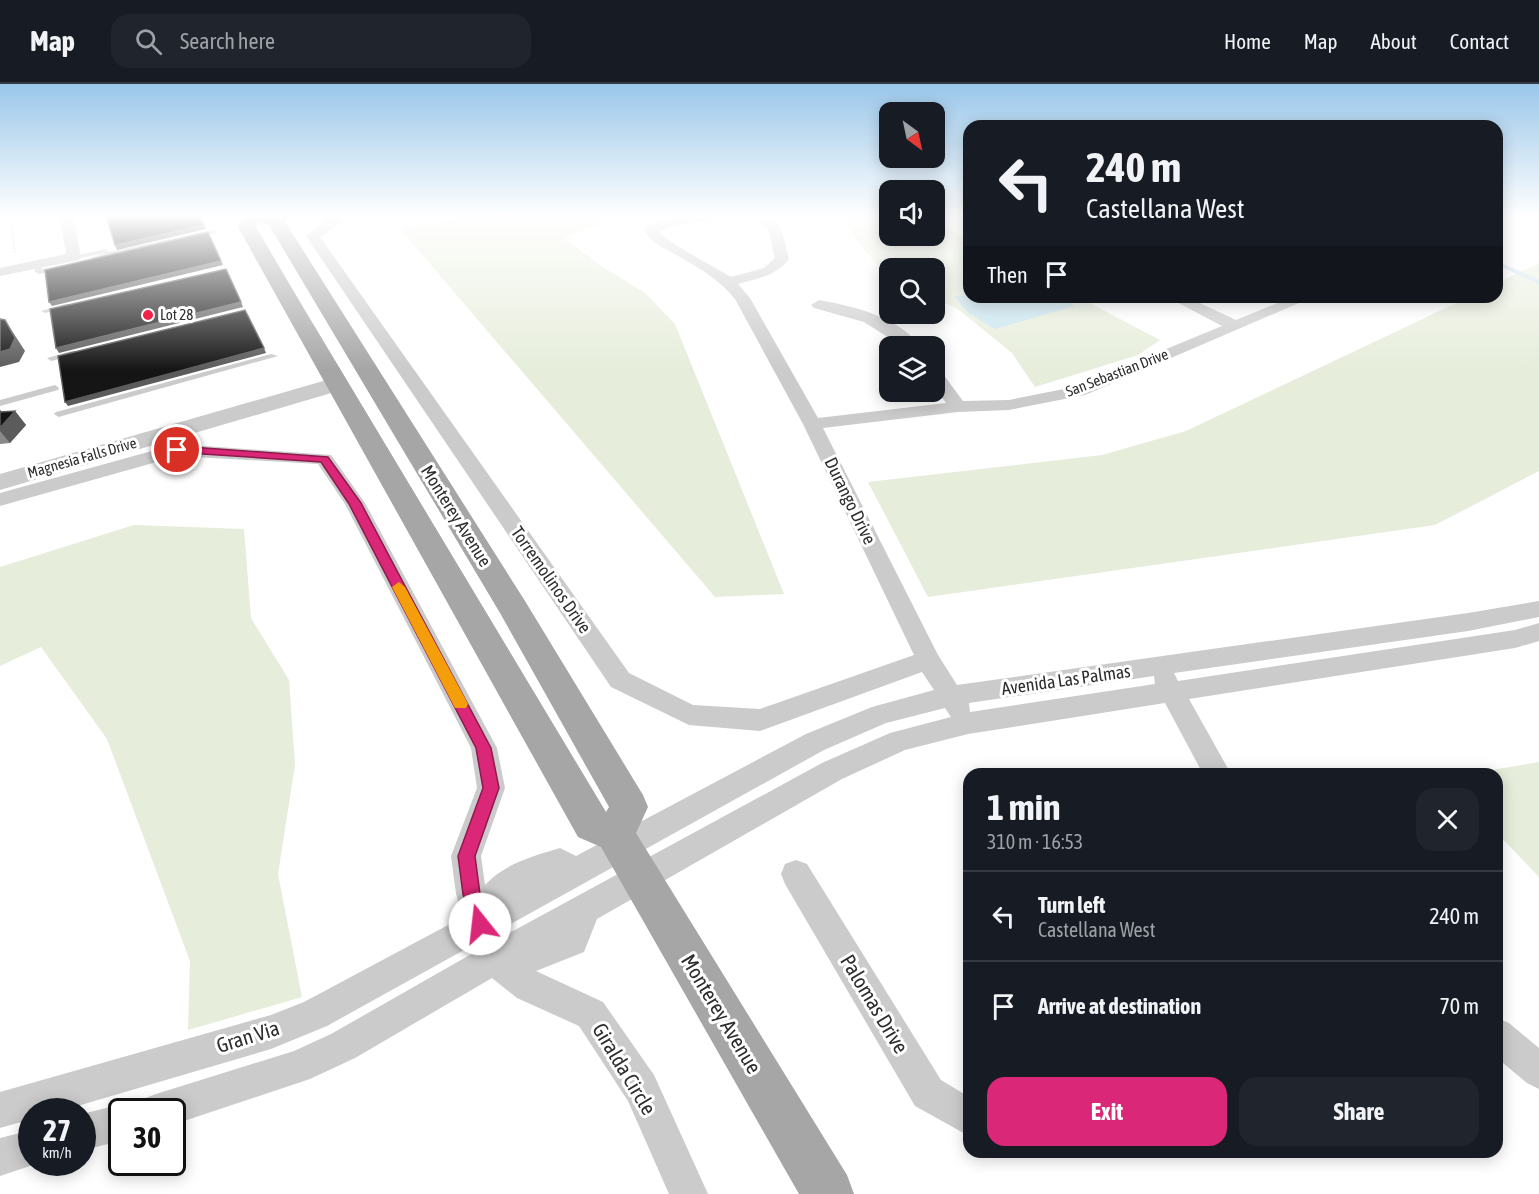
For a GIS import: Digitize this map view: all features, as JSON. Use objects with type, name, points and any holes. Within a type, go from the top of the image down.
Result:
[{"type":"main road","name":"Monterey Avenue","points":[[270,267],[495,652],[592,825],[626,853],[828,1194]]},
{"type":"main road","name":"Monterey Avenue","points":[[304,267],[514,609],[629,807],[626,853]]},
{"type":"main road","points":[[334,379],[345,375],[351,381],[400,462],[416,481],[446,500]]},
{"type":"street","points":[[0,272],[24,267]]},
{"type":"street","name":"Torremolinos Drive","points":[[334,267],[620,680],[689,715],[760,720],[928,660]]},
{"type":"street","points":[[706,267],[729,282],[769,271],[773,267]]},
{"type":"street","name":"Durango Drive","points":[[729,282],[742,298],[812,424],[928,660],[968,723]]},
{"type":"street","points":[[1188,303],[1236,326]]},
{"type":"street","name":"San Sebastian Drive","points":[[812,424],[958,407],[1009,405],[1079,391],[1291,303]]},
{"type":"street","points":[[819,305],[849,309],[887,326],[900,336]]},
{"type":"street","name":"Magnesia Falls Drive","points":[[0,468],[334,379]]},
{"type":"street","name":"Magnesia Falls Drive","points":[[0,482],[334,379]]},
{"type":"street","points":[[945,389],[958,407]]},
{"type":"street","points":[[0,500],[177,450],[324,459],[355,503],[484,748],[491,788],[466,856],[471,894],[494,958]]},
{"type":"street","name":"Avenida Las Palmas","points":[[626,853],[758,774],[844,729],[881,714],[951,696],[1468,622],[1539,609]]},
{"type":"street","name":"Avenida Las Palmas","points":[[626,853],[779,801],[862,756],[899,741],[968,723],[1515,639],[1539,632]]},
{"type":"street","points":[[1158,667],[1214,768]]},
{"type":"street","points":[[758,774],[779,801]]},
{"type":"street","points":[[186,1102],[288,1070],[334,1050],[494,958],[584,910],[626,853]]},
{"type":"street","name":"Gran Via","points":[[0,1110],[271,1032],[315,1014],[574,872],[626,853]]},
{"type":"street","name":"Palomas Drive","points":[[796,874],[928,1093],[963,1114]]},
{"type":"street","name":"Giralda Circle","points":[[494,958],[529,986],[591,1014],[641,1088],[689,1194]]},
{"type":"street","points":[[1503,1040],[1539,1071]]},
{"type":"street","points":[[0,1157],[18,1152]]},
{"type":"lane","points":[[38,267],[39,272],[63,267]]},
{"type":"lane","points":[[45,311],[75,304]]},
{"type":"lane","points":[[51,358],[84,350]]},
{"type":"lane","points":[[59,414],[274,356]]},
{"type":"lane","points":[[0,403],[55,388]]},
{"type":"green space","points":[[432,267],[602,267],[645,293],[675,324],[784,594],[715,597]]},
{"type":"green space","points":[[945,267],[963,267],[963,303],[1089,303],[1160,340],[1138,355],[1035,387],[1012,353],[959,310],[945,303]]},
{"type":"green space","points":[[1531,267],[1539,267],[1539,471],[1435,525],[928,597],[868,482],[1102,455],[1186,431],[1456,303],[1503,303],[1503,280]]},
{"type":"green space","points":[[134,525],[244,529],[251,618],[289,680],[295,765],[278,874],[302,997],[188,1030],[190,961],[107,739],[41,647],[0,666],[0,567]]},
{"type":"green space","points":[[1539,762],[1539,877],[1503,839],[1503,768]]},
{"type":"water","points":[[954,296],[963,296],[963,303],[1071,303],[1074,306],[995,329],[968,313]]},
{"type":"building","points":[[59,267],[197,267],[49,302],[45,270]]},
{"type":"building","points":[[226,269],[241,302],[56,348],[50,309]]},
{"type":"building","points":[[245,310],[264,348],[65,402],[58,356]]},
{"type":"building","points":[[0,319],[5,320],[15,338],[10,349],[0,352]]},
{"type":"building","points":[[15,411],[0,428],[0,412]]},
{"type":"waterway","points":[[1505,267],[1539,282]]},
{"type":"slow traffic","points":[[399,587],[460,704]]},
{"type":"place","name":"Lot 28","points":[[148,315]]},
{"type":"route","points":[[177,450],[324,459],[355,503],[484,748],[491,788],[466,856],[471,894],[480,924]]}]
